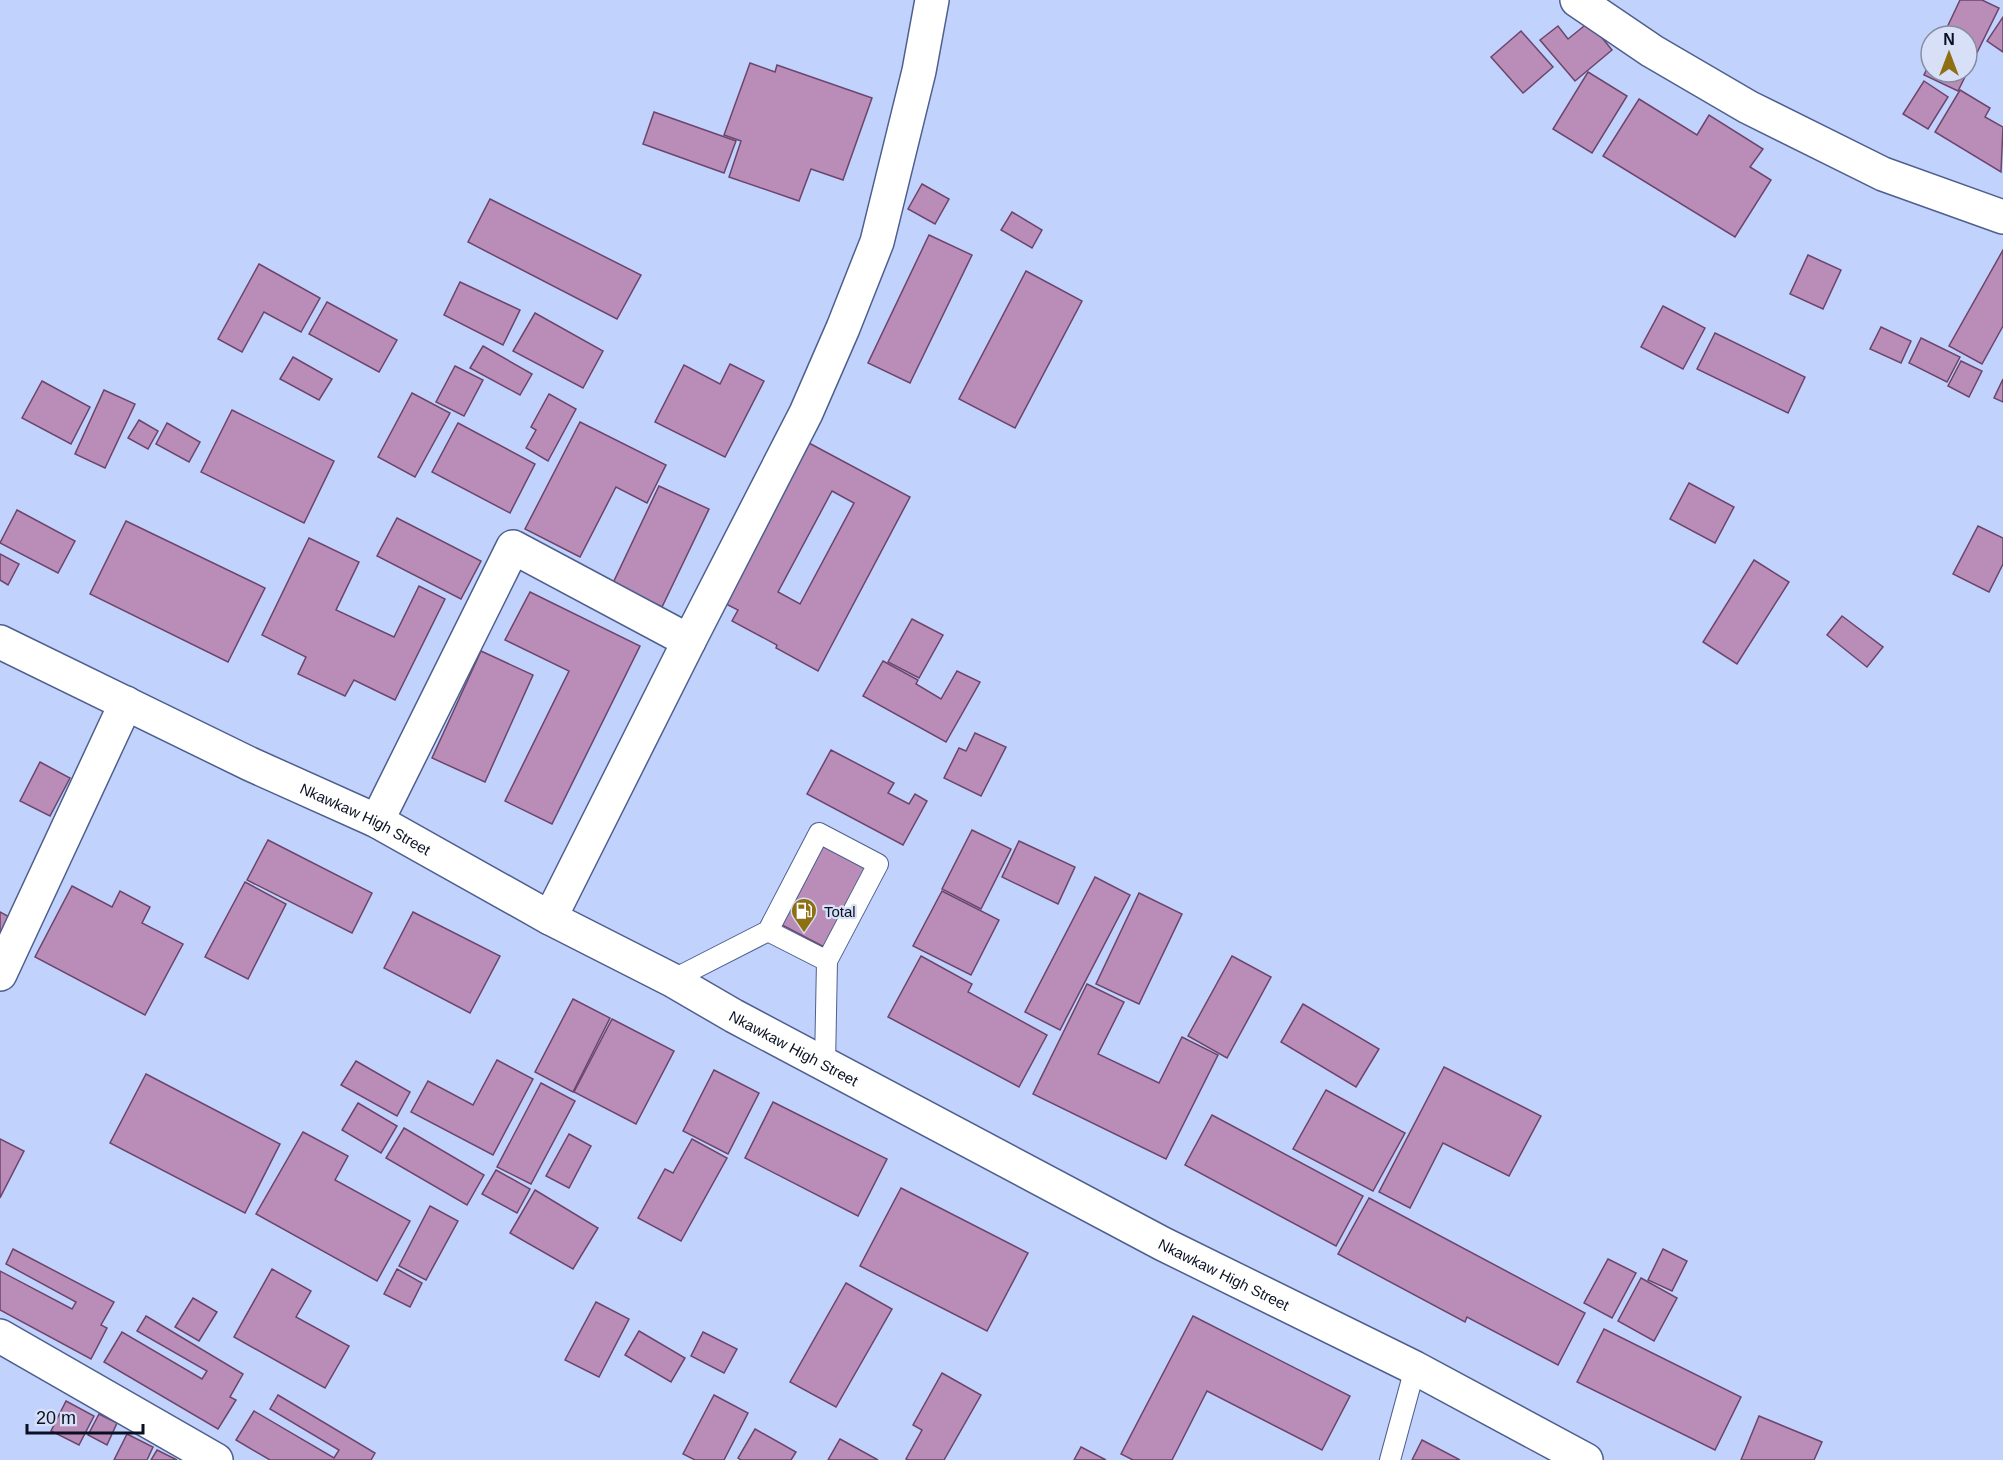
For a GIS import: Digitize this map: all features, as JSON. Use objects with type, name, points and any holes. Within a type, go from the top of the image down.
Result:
[{"type":"street","points":[[550,918],[806,413],[843,328],[873,253],[919,71],[932,0]]},
{"type":"street","points":[[1577,0],[1652,51],[1748,107],[1883,174],[2003,217]]},
{"type":"street","points":[[377,821],[513,547],[689,641]]},
{"type":"street","name":"Nkawkaw High Street","points":[[0,642],[250,764],[377,821],[550,918],[672,980],[734,1016],[1163,1244],[1415,1368],[1586,1460]]},
{"type":"street","points":[[0,974],[126,703]]},
{"type":"street","points":[[0,1336],[216,1460]]},
{"type":"lane","points":[[672,980],[768,931],[819,833],[878,864],[827,961],[825,1064]]},
{"type":"lane","points":[[768,931],[827,961]]},
{"type":"lane","points":[[1390,1460],[1415,1368]]},
{"type":"building","points":[[1960,0],[1982,0],[1999,8],[1979,48],[1979,24],[1949,24]]},
{"type":"building","points":[[2003,17],[2003,52],[1987,41]]},
{"type":"building","points":[[1589,22],[1612,50],[1575,81],[1540,40],[1558,26],[1568,39]]},
{"type":"building","points":[[1521,31],[1553,67],[1523,93],[1491,57]]},
{"type":"building","points":[[750,63],[775,72],[777,65],[872,98],[843,180],[811,169],[799,201],[729,177],[741,141],[724,135]]},
{"type":"building","points":[[1588,72],[1627,96],[1592,153],[1553,129]]},
{"type":"building","points":[[1922,84],[1928,84],[1948,97],[1928,129],[1903,114]]},
{"type":"building","points":[[1943,84],[1961,84],[1958,91]]},
{"type":"building","points":[[1960,90],[1990,108],[1985,117],[2003,127],[2001,172],[1935,132]]},
{"type":"building","points":[[1639,99],[1697,135],[1709,115],[1763,149],[1750,167],[1771,180],[1735,237],[1603,156]]},
{"type":"building","points":[[654,112],[736,141],[724,173],[643,144]]},
{"type":"building","points":[[922,184],[949,199],[935,224],[908,209]]},
{"type":"building","points":[[490,199],[641,275],[617,319],[468,242]]},
{"type":"building","points":[[1012,212],[1042,230],[1032,248],[1001,230]]},
{"type":"building","points":[[929,235],[972,255],[910,383],[868,363]]},
{"type":"building","points":[[2003,250],[2003,326],[1982,364],[1949,346]]},
{"type":"building","points":[[1808,255],[1841,270],[1823,309],[1790,294]]},
{"type":"building","points":[[259,264],[320,298],[301,332],[264,312],[242,352],[218,339]]},
{"type":"building","points":[[1026,271],[1082,301],[1015,428],[959,399]]},
{"type":"building","points":[[460,282],[520,310],[503,345],[444,315]]},
{"type":"building","points":[[327,302],[397,340],[379,372],[309,334]]},
{"type":"building","points":[[1663,306],[1705,328],[1683,369],[1641,347]]},
{"type":"building","points":[[535,313],[603,351],[583,388],[513,351]]},
{"type":"building","points":[[1881,327],[1911,341],[1901,363],[1870,349]]},
{"type":"building","points":[[1715,333],[1805,377],[1788,413],[1697,369]]},
{"type":"building","points":[[1921,338],[1960,357],[1947,382],[1909,363]]},
{"type":"building","points":[[483,346],[532,374],[520,395],[470,368]]},
{"type":"building","points":[[293,357],[332,379],[319,400],[280,379]]},
{"type":"building","points":[[1961,361],[1982,371],[1969,397],[1948,386]]},
{"type":"building","points":[[730,364],[764,381],[725,457],[655,422],[684,365],[720,384]]},
{"type":"building","points":[[455,366],[483,380],[464,416],[436,402]]},
{"type":"building","points":[[2003,379],[2003,402],[1994,398]]},
{"type":"building","points":[[42,381],[90,407],[71,444],[22,418]]},
{"type":"building","points":[[104,390],[135,404],[105,468],[75,454]]},
{"type":"building","points":[[412,393],[450,413],[415,477],[378,457]]},
{"type":"building","points":[[549,394],[576,409],[548,461],[526,448],[536,430],[531,427]]},
{"type":"building","points":[[232,410],[334,461],[304,523],[201,472]]},
{"type":"building","points":[[139,420],[158,431],[148,449],[128,438]]},
{"type":"building","points":[[580,422],[666,465],[647,503],[616,487],[580,557],[525,529]]},
{"type":"building","points":[[167,423],[200,442],[189,462],[156,444]]},
{"type":"building","points":[[458,423],[535,464],[510,513],[432,472]]},
{"type":"building","points":[[809,443],[910,497],[818,671],[776,648],[777,645],[732,621],[738,610],[724,603]],"holes":[[[832,491],[854,503],[800,604],[778,592]]]},
{"type":"building","points":[[1689,483],[1734,507],[1715,543],[1670,519]]},
{"type":"building","points":[[659,486],[709,509],[662,607],[613,583]]},
{"type":"building","points":[[17,510],[75,541],[58,573],[0,543]]},
{"type":"building","points":[[397,518],[481,561],[461,599],[377,556]]},
{"type":"building","points":[[126,521],[265,588],[228,662],[90,594]]},
{"type":"building","points":[[1978,526],[2003,538],[2003,564],[1989,592],[1953,574]]},
{"type":"building","points":[[309,538],[359,562],[336,610],[394,637],[419,586],[445,599],[395,700],[354,680],[345,696],[298,674],[306,657],[262,635]]},
{"type":"building","points":[[0,554],[19,564],[8,585],[0,580]]},
{"type":"building","points":[[1754,560],[1789,582],[1737,664],[1703,642]]},
{"type":"building","points":[[530,592],[640,646],[552,824],[505,801],[569,671],[505,640]]},
{"type":"building","points":[[1842,616],[1883,647],[1867,667],[1827,635]]},
{"type":"building","points":[[912,619],[943,635],[919,678],[888,662]]},
{"type":"building","points":[[481,651],[533,675],[485,782],[432,758]]},
{"type":"building","points":[[883,661],[918,680],[916,684],[941,699],[957,671],[980,682],[946,742],[863,696]]},
{"type":"building","points":[[975,733],[1006,747],[981,796],[944,778],[959,748],[966,751]]},
{"type":"building","points":[[831,750],[894,783],[888,793],[909,804],[915,794],[927,801],[903,845],[807,794]]},
{"type":"building","points":[[40,762],[70,778],[50,816],[20,801]]},
{"type":"building","points":[[972,830],[1011,849],[981,909],[942,889]]},
{"type":"building","points":[[268,840],[372,893],[352,933],[247,880]]},
{"type":"building","points":[[1019,841],[1075,867],[1058,904],[1002,877]]},
{"type":"building","points":[[825,842],[869,864],[826,948],[782,925]]},
{"type":"building","points":[[1095,877],[1130,895],[1060,1030],[1025,1012]]},
{"type":"building","points":[[245,882],[286,904],[248,979],[205,957]]},
{"type":"building","points":[[72,886],[112,907],[120,891],[150,907],[142,923],[183,944],[145,1015],[35,957]]},
{"type":"building","points":[[942,891],[999,920],[971,975],[913,946]]},
{"type":"building","points":[[1139,893],[1182,914],[1139,1004],[1096,984]]},
{"type":"building","points":[[0,912],[13,919],[0,943]]},
{"type":"building","points":[[413,912],[500,956],[470,1013],[384,968]]},
{"type":"building","points":[[921,956],[972,984],[968,992],[1047,1035],[1019,1087],[888,1017]]},
{"type":"building","points":[[1232,956],[1271,977],[1227,1058],[1188,1036]]},
{"type":"building","points":[[1087,984],[1124,1002],[1098,1054],[1159,1083],[1182,1037],[1218,1055],[1166,1159],[1033,1094]]},
{"type":"building","points":[[573,999],[610,1018],[573,1092],[535,1072]]},
{"type":"building","points":[[1303,1004],[1379,1049],[1356,1087],[1281,1042]]},
{"type":"building","points":[[612,1019],[674,1051],[636,1124],[574,1092]]},
{"type":"building","points":[[497,1060],[533,1079],[493,1155],[411,1112],[428,1081],[473,1105]]},
{"type":"building","points":[[356,1061],[410,1092],[397,1116],[341,1085]]},
{"type":"building","points":[[1444,1067],[1541,1116],[1509,1176],[1443,1143],[1410,1208],[1379,1192]]},
{"type":"building","points":[[714,1070],[759,1093],[728,1154],[683,1131]]},
{"type":"building","points":[[146,1074],[280,1144],[245,1213],[110,1143]]},
{"type":"building","points":[[541,1083],[575,1101],[531,1184],[497,1167]]},
{"type":"building","points":[[1326,1090],[1405,1133],[1373,1191],[1293,1149]]},
{"type":"building","points":[[773,1102],[887,1159],[858,1216],[745,1158]]},
{"type":"building","points":[[358,1103],[397,1126],[381,1153],[342,1130]]},
{"type":"building","points":[[1212,1115],[1363,1196],[1336,1246],[1185,1165]]},
{"type":"building","points":[[404,1128],[484,1175],[467,1205],[386,1158]]},
{"type":"building","points":[[303,1132],[348,1156],[335,1180],[410,1221],[377,1281],[256,1214]]},
{"type":"building","points":[[569,1134],[591,1146],[569,1188],[546,1176]]},
{"type":"building","points":[[0,1139],[24,1151],[0,1198]]},
{"type":"building","points":[[692,1139],[727,1158],[681,1241],[638,1218],[665,1169],[673,1173]]},
{"type":"building","points":[[496,1170],[530,1189],[517,1213],[482,1194]]},
{"type":"building","points":[[901,1188],[1028,1253],[987,1331],[860,1266]]},
{"type":"building","points":[[535,1190],[598,1228],[573,1269],[510,1233]]},
{"type":"building","points":[[1369,1198],[1585,1313],[1558,1365],[1467,1317],[1465,1322],[1338,1254]]},
{"type":"building","points":[[430,1206],[458,1221],[426,1280],[399,1266]]},
{"type":"building","points":[[13,1249],[114,1302],[101,1325],[107,1328],[91,1359],[0,1310],[0,1271],[72,1309],[76,1302],[6,1264]]},
{"type":"building","points":[[1663,1249],[1687,1261],[1672,1291],[1648,1280]]},
{"type":"building","points":[[1608,1259],[1636,1273],[1612,1318],[1584,1303]]},
{"type":"building","points":[[272,1269],[311,1291],[296,1317],[349,1346],[325,1388],[234,1337]]},
{"type":"building","points":[[397,1269],[422,1283],[410,1307],[384,1294]]},
{"type":"building","points":[[1641,1278],[1677,1298],[1654,1341],[1618,1321]]},
{"type":"building","points":[[846,1283],[892,1309],[836,1407],[790,1382]]},
{"type":"building","points":[[193,1298],[217,1312],[199,1341],[175,1327]]},
{"type":"building","points":[[596,1302],[629,1319],[599,1377],[565,1360]]},
{"type":"building","points":[[146,1316],[243,1374],[230,1397],[236,1400],[218,1429],[104,1362],[122,1332],[202,1379],[207,1371],[137,1331]]},
{"type":"building","points":[[1193,1316],[1350,1396],[1322,1450],[1207,1391],[1172,1460],[1133,1460],[1121,1454]]},
{"type":"building","points":[[1604,1329],[1741,1397],[1715,1450],[1577,1382]]},
{"type":"building","points":[[639,1331],[685,1358],[671,1382],[625,1355]]},
{"type":"building","points":[[703,1332],[737,1349],[724,1373],[691,1356]]},
{"type":"building","points":[[942,1373],[981,1395],[944,1460],[908,1460],[906,1459],[922,1430],[913,1425]]},
{"type":"building","points":[[278,1395],[375,1453],[371,1460],[270,1460],[236,1440],[254,1411],[334,1458],[339,1450],[270,1409]]},
{"type":"building","points":[[714,1395],[748,1413],[724,1460],[695,1460],[683,1454]]},
{"type":"building","points":[[66,1401],[94,1416],[79,1445],[51,1431]]},
{"type":"building","points":[[99,1414],[117,1423],[107,1445],[88,1435]]},
{"type":"building","points":[[1759,1416],[1822,1442],[1814,1460],[1741,1460]]},
{"type":"building","points":[[755,1429],[796,1452],[791,1460],[741,1460],[738,1458]]},
{"type":"building","points":[[127,1434],[153,1447],[147,1460],[114,1460]]},
{"type":"building","points":[[840,1439],[878,1460],[828,1460]]},
{"type":"building","points":[[1422,1440],[1460,1460],[1412,1460]]},
{"type":"building","points":[[1081,1447],[1106,1460],[1074,1460]]},
{"type":"building","points":[[157,1450],[177,1460],[151,1460]]},
{"type":"place","name":"Total","points":[[804,934]]}]
